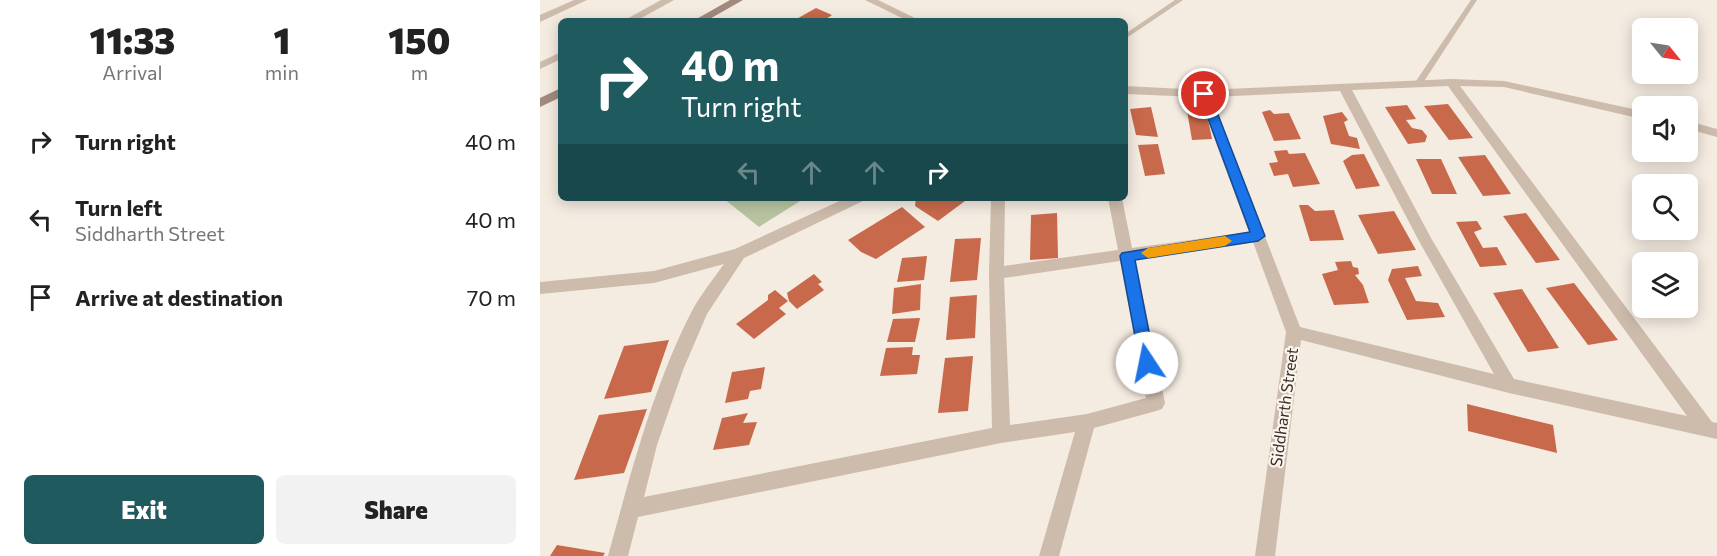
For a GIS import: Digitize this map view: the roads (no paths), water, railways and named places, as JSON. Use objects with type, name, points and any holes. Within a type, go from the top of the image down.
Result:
[{"type":"street","points":[[540,19],[582,0]]},
{"type":"street","points":[[634,18],[669,0]]},
{"type":"street","points":[[704,18],[738,0]]},
{"type":"street","points":[[870,0],[909,18]]},
{"type":"street","points":[[540,66],[558,57]]},
{"type":"street","points":[[1450,82],[1712,430]]},
{"type":"street","points":[[1128,90],[1204,94],[1450,82],[1504,84],[1632,113]]},
{"type":"street","points":[[1344,87],[1426,242],[1509,385]]},
{"type":"street","points":[[540,103],[558,94]]},
{"type":"street","name":"Siddharth Street","points":[[1204,94],[1294,332],[1264,556]]},
{"type":"street","points":[[1698,128],[1717,133]]},
{"type":"street","points":[[540,288],[654,277],[739,254],[852,201]]},
{"type":"street","points":[[998,201],[996,273],[1001,435]]},
{"type":"street","points":[[630,509],[1001,435],[1087,422],[1156,404],[1116,201]]},
{"type":"street","points":[[996,273],[1258,236]]},
{"type":"street","points":[[618,556],[648,445],[700,311],[739,254]]},
{"type":"street","points":[[1294,332],[1509,385],[1712,430]]},
{"type":"street","points":[[1049,556],[1087,422]]},
{"type":"lane","points":[[1128,36],[1180,0]]},
{"type":"lane","points":[[1418,84],[1474,0]]}]
